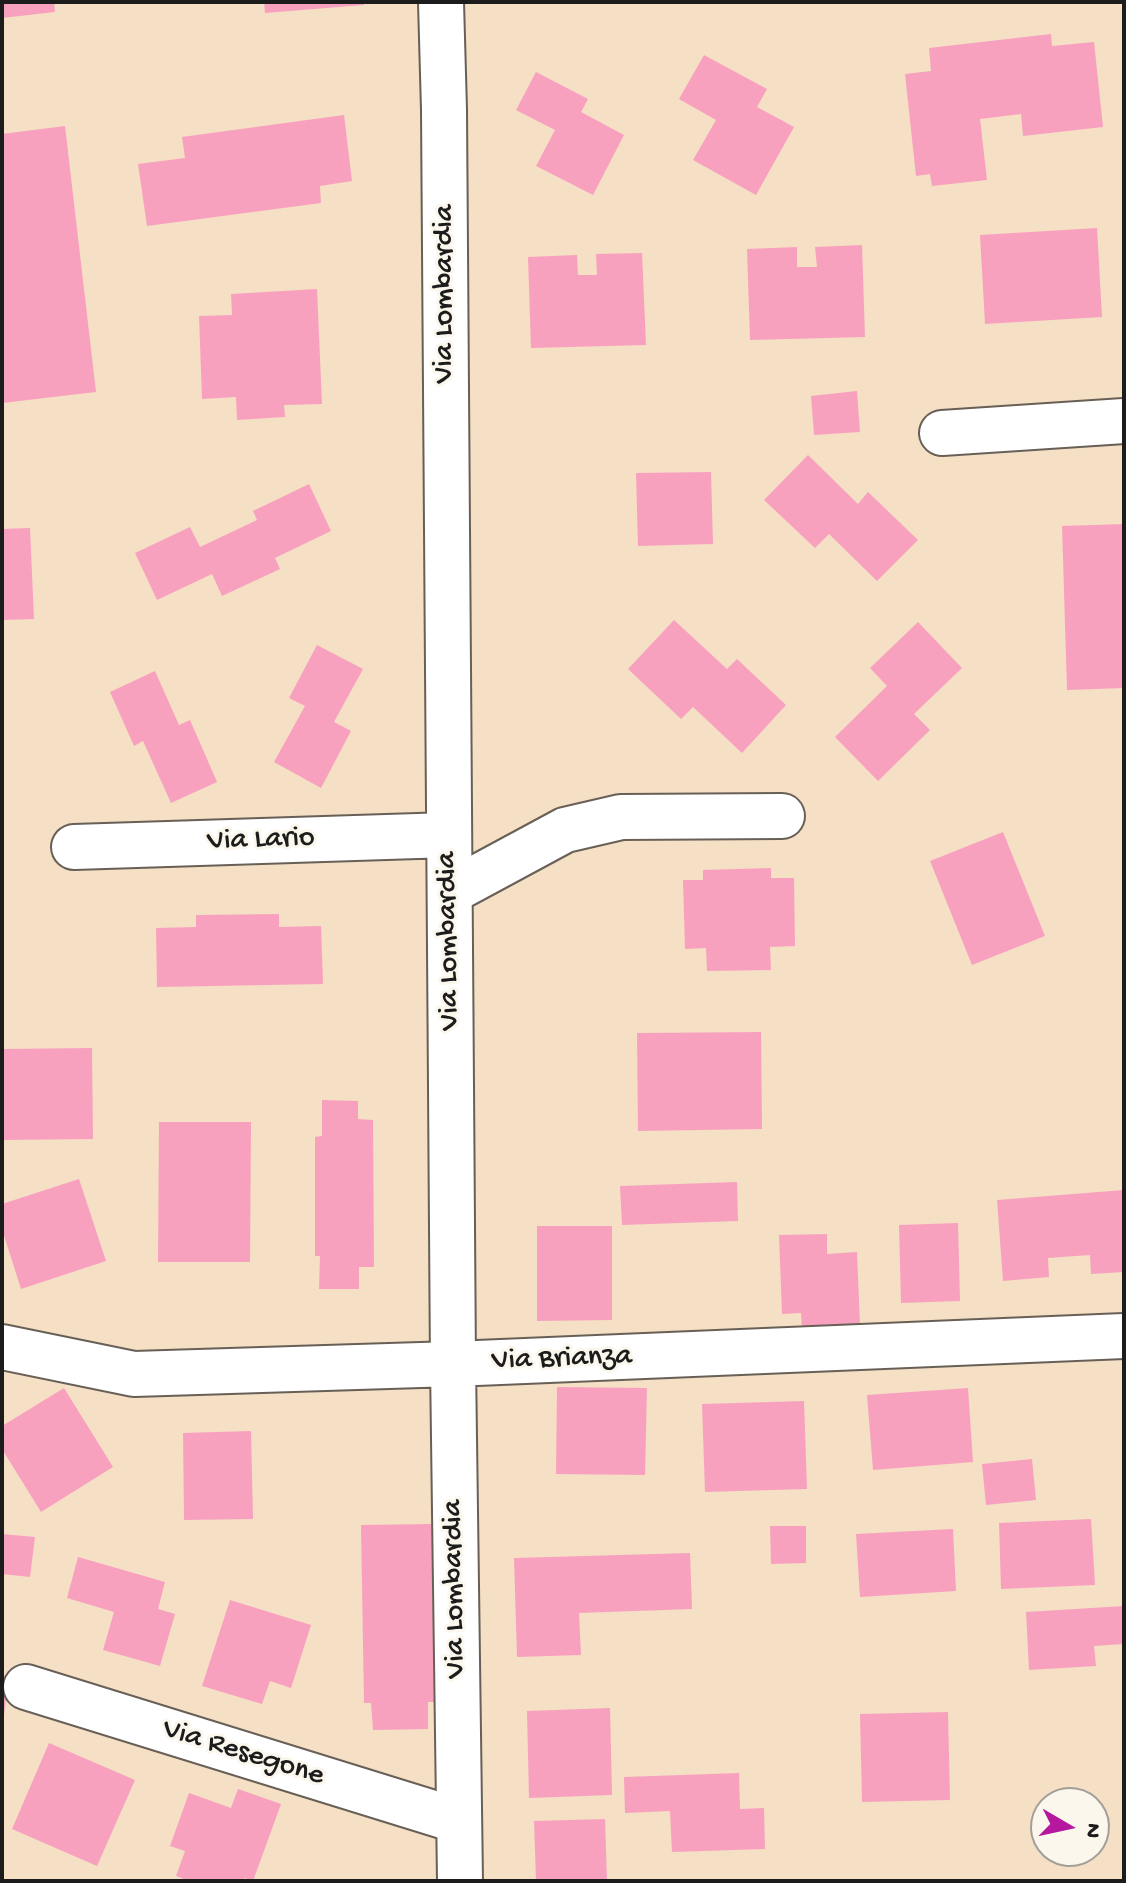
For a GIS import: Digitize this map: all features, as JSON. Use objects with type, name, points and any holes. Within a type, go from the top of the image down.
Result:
[{"type":"street","name":"Via Lombardia","points":[[441,2],[460,1881]]},
{"type":"street","points":[[942,433],[1124,421]]},
{"type":"street","points":[[450,892],[565,830],[621,817],[782,816]]},
{"type":"street","name":"Via Lario","points":[[74,847],[449,835]]},
{"type":"street","name":"Via Brianza","points":[[2,1347],[134,1374],[1124,1336]]},
{"type":"street","name":"Via Resegone","points":[[26,1687],[459,1821]]},
{"type":"building","points":[[2,2],[54,2],[55,12],[2,18]]},
{"type":"building","points":[[264,2],[363,2],[364,5],[265,13]]},
{"type":"building","points":[[1051,34],[1052,46],[1094,42],[1103,127],[1023,136],[1021,114],[980,119],[987,180],[932,186],[930,174],[916,176],[905,74],[931,71],[929,48]]},
{"type":"building","points":[[704,55],[767,89],[757,107],[794,127],[756,195],[693,160],[716,120],[679,99]]},
{"type":"building","points":[[536,72],[588,99],[581,112],[624,135],[593,195],[536,166],[555,130],[516,110]]},
{"type":"building","points":[[344,115],[352,181],[320,186],[321,203],[147,226],[138,164],[185,158],[182,137]]},
{"type":"building","points":[[65,126],[96,392],[2,403],[2,134]]},
{"type":"building","points":[[1097,228],[1102,317],[985,324],[980,235]]},
{"type":"building","points":[[862,245],[865,337],[750,340],[747,249],[797,247],[797,267],[817,267],[815,247]]},
{"type":"building","points":[[642,253],[646,345],[531,348],[528,257],[577,255],[578,275],[597,275],[596,254]]},
{"type":"building","points":[[317,289],[322,404],[284,405],[285,417],[237,420],[236,397],[202,399],[199,316],[232,315],[231,294]]},
{"type":"building","points":[[857,391],[860,432],[814,435],[811,396]]},
{"type":"building","points":[[808,455],[858,504],[868,492],[918,540],[877,581],[829,534],[815,548],[764,500]]},
{"type":"building","points":[[711,472],[713,544],[638,546],[636,473]]},
{"type":"building","points":[[309,484],[331,531],[275,558],[280,569],[222,596],[212,574],[157,600],[135,553],[190,527],[200,547],[257,520],[253,511]]},
{"type":"building","points":[[1124,524],[1124,688],[1067,690],[1062,526]]},
{"type":"building","points":[[30,528],[34,619],[2,620],[2,529]]},
{"type":"building","points":[[674,620],[727,669],[737,659],[786,705],[742,753],[693,707],[681,719],[628,669]]},
{"type":"building","points":[[918,622],[962,668],[914,714],[930,730],[878,781],[835,737],[887,686],[870,668]]},
{"type":"building","points":[[317,645],[363,669],[334,722],[351,731],[321,788],[274,762],[305,706],[289,698]]},
{"type":"building","points":[[155,671],[179,725],[190,720],[217,782],[171,803],[143,741],[134,746],[110,692]]},
{"type":"building","points":[[1003,832],[1045,936],[972,965],[930,861]]},
{"type":"building","points":[[771,868],[771,878],[794,878],[795,946],[770,947],[771,970],[707,971],[706,948],[685,949],[683,880],[703,880],[703,870]]},
{"type":"building","points":[[279,914],[279,927],[321,926],[323,984],[157,987],[156,928],[196,927],[196,915]]},
{"type":"building","points":[[761,1032],[762,1129],[638,1131],[637,1033]]},
{"type":"building","points":[[92,1048],[93,1139],[2,1140],[2,1049]]},
{"type":"building","points":[[322,1100],[358,1101],[358,1119],[373,1120],[374,1267],[359,1267],[359,1289],[319,1289],[320,1256],[315,1256],[315,1137],[322,1136]]},
{"type":"building","points":[[159,1122],[251,1122],[250,1262],[158,1262]]},
{"type":"building","points":[[79,1179],[106,1261],[21,1289],[2,1229],[2,1204]]},
{"type":"building","points":[[737,1182],[738,1221],[622,1225],[620,1186]]},
{"type":"building","points":[[1124,1190],[1124,1272],[1091,1274],[1090,1255],[1048,1258],[1049,1277],[1003,1281],[997,1200]]},
{"type":"building","points":[[958,1223],[960,1301],[901,1303],[899,1225]]},
{"type":"building","points":[[537,1226],[612,1226],[612,1320],[537,1321]]},
{"type":"building","points":[[827,1234],[827,1254],[857,1252],[860,1326],[802,1328],[801,1313],[782,1314],[779,1235]]},
{"type":"building","points":[[557,1387],[647,1388],[645,1475],[556,1474]]},
{"type":"building","points":[[64,1388],[113,1467],[41,1512],[2,1449],[2,1426]]},
{"type":"building","points":[[968,1388],[973,1462],[873,1470],[867,1395]]},
{"type":"building","points":[[804,1401],[807,1489],[705,1492],[702,1404]]},
{"type":"building","points":[[251,1431],[253,1519],[184,1520],[183,1433]]},
{"type":"building","points":[[1032,1459],[1036,1500],[986,1505],[982,1464]]},
{"type":"building","points":[[1091,1519],[1095,1585],[1001,1589],[999,1523]]},
{"type":"building","points":[[432,1524],[434,1702],[428,1702],[428,1729],[373,1730],[371,1703],[364,1703],[361,1525]]},
{"type":"building","points":[[770,1526],[806,1526],[806,1563],[771,1564]]},
{"type":"building","points":[[953,1529],[956,1591],[860,1597],[856,1534]]},
{"type":"building","points":[[2,1534],[35,1537],[30,1577],[2,1574]]},
{"type":"building","points":[[690,1553],[692,1609],[579,1613],[581,1655],[517,1657],[514,1558]]},
{"type":"building","points":[[78,1557],[165,1582],[158,1609],[175,1614],[160,1666],[103,1650],[114,1612],[67,1598]]},
{"type":"building","points":[[230,1600],[311,1625],[291,1688],[270,1681],[262,1704],[202,1686]]},
{"type":"building","points":[[1124,1606],[1124,1644],[1094,1646],[1096,1666],[1029,1670],[1026,1612]]},
{"type":"building","points":[[2,1682],[8,1683],[4,1715],[2,1715]]},
{"type":"building","points":[[610,1708],[612,1795],[529,1798],[527,1711]]},
{"type":"building","points":[[948,1712],[950,1800],[862,1802],[860,1714]]},
{"type":"building","points":[[49,1743],[135,1780],[97,1866],[12,1829]]},
{"type":"building","points":[[739,1773],[740,1809],[764,1808],[765,1849],[672,1852],[670,1811],[625,1813],[624,1777]]},
{"type":"building","points":[[238,1789],[281,1804],[253,1881],[244,1878],[243,1881],[189,1881],[176,1876],[185,1851],[170,1846],[189,1793],[231,1808]]},
{"type":"building","points":[[605,1819],[607,1881],[536,1881],[534,1821]]}]
